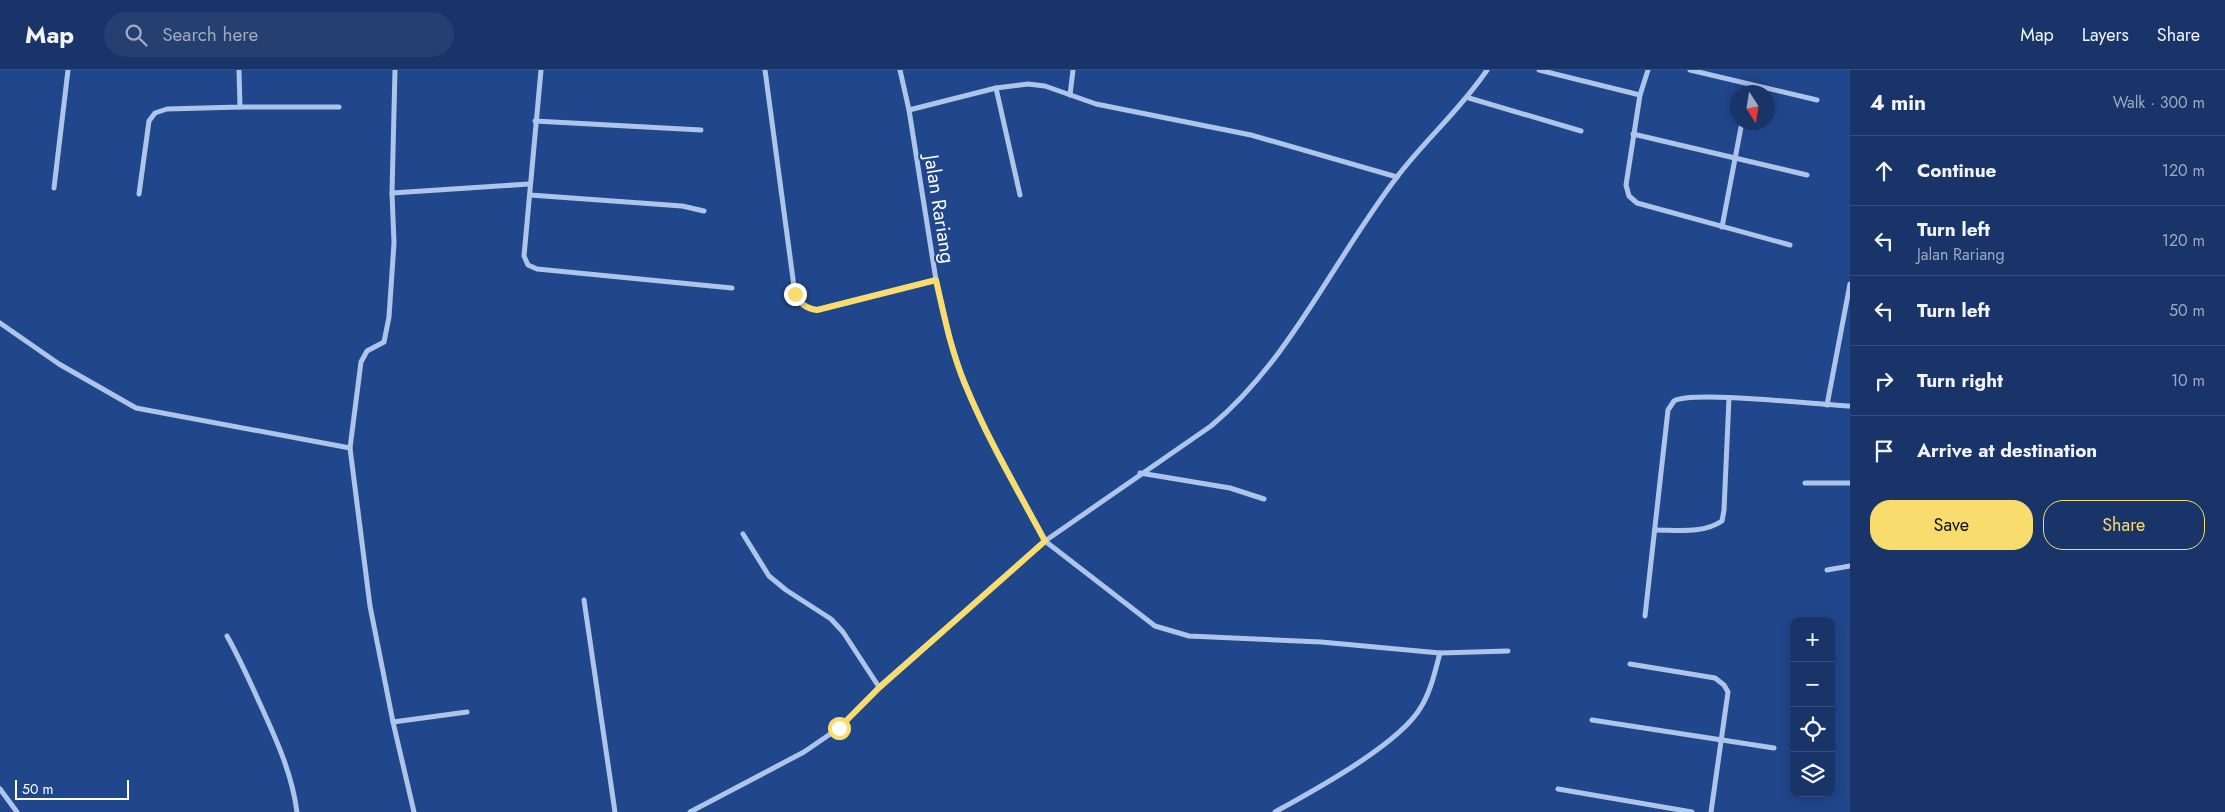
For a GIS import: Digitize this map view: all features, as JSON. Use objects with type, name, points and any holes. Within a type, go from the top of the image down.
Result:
[{"type":"street","points":[[54,188],[68,70]]},
{"type":"street","points":[[239,70],[240,107]]},
{"type":"street","points":[[395,70],[392,193],[394,243],[389,317],[384,342],[367,351],[361,362],[350,448],[370,606],[393,722],[414,812]]},
{"type":"street","points":[[541,70],[529,184],[530,195],[524,256],[528,265],[537,270],[732,288]]},
{"type":"street","points":[[765,70],[795,294],[801,304],[808,309],[817,310],[936,280]]},
{"type":"street","name":"Jalan Rariang","points":[[900,70],[909,110],[936,280],[949,336],[964,383],[985,429],[1045,541]]},
{"type":"street","points":[[1070,95],[1073,70]]},
{"type":"street","points":[[690,812],[804,752],[839,728],[880,687],[1045,541],[1140,473],[1211,426],[1229,410],[1274,359],[1397,177],[1469,98],[1487,70]]},
{"type":"street","points":[[1538,70],[1640,95]]},
{"type":"street","points":[[1648,70],[1640,95],[1626,185],[1631,198],[1637,203],[1790,245]]},
{"type":"street","points":[[1690,70],[1750,85]]},
{"type":"street","points":[[909,110],[996,88],[1028,84],[1045,86],[1096,104],[1251,135],[1397,177]]},
{"type":"street","points":[[996,88],[1020,195]]},
{"type":"street","points":[[1775,91],[1817,100]]},
{"type":"street","points":[[1469,98],[1581,131]]},
{"type":"street","points":[[138,194],[149,121],[155,113],[167,110],[240,107],[339,107]]},
{"type":"street","points":[[535,121],[701,130]]},
{"type":"street","points":[[1722,227],[1741,130]]},
{"type":"street","points":[[1634,134],[1807,175]]},
{"type":"street","points":[[392,193],[529,184]]},
{"type":"street","points":[[530,195],[682,206],[704,212]]},
{"type":"street","points":[[1827,405],[1850,284]]},
{"type":"street","points":[[0,323],[59,364],[136,408],[350,448]]},
{"type":"street","points":[[1645,616],[1670,405],[1678,398],[1686,397],[1850,406]]},
{"type":"street","points":[[1655,530],[1696,530],[1712,527],[1722,521],[1730,398]]},
{"type":"street","points":[[1140,473],[1230,488],[1264,499]]},
{"type":"street","points":[[1804,483],[1850,483]]},
{"type":"street","points":[[743,534],[769,576],[786,590],[831,620],[843,632],[880,687]]},
{"type":"street","points":[[1045,541],[1155,626],[1189,636],[1321,642],[1440,653],[1508,651]]},
{"type":"street","points":[[1827,570],[1850,566]]},
{"type":"street","points":[[584,600],[615,812]]},
{"type":"street","points":[[226,636],[239,656],[283,755],[295,793],[297,812]]},
{"type":"street","points":[[1274,812],[1357,764],[1402,729],[1421,708],[1433,679],[1440,653]]},
{"type":"street","points":[[1630,664],[1715,678],[1724,685],[1728,692],[1711,812]]},
{"type":"street","points":[[393,722],[467,712]]},
{"type":"street","points":[[1592,720],[1774,748]]},
{"type":"street","points":[[0,789],[17,812]]},
{"type":"street","points":[[1558,789],[1676,811],[1692,812]]},
{"type":"route","points":[[795,294],[801,304],[808,309],[817,310],[936,280],[949,336],[964,383],[985,429],[1045,541],[880,687],[839,728]]}]
